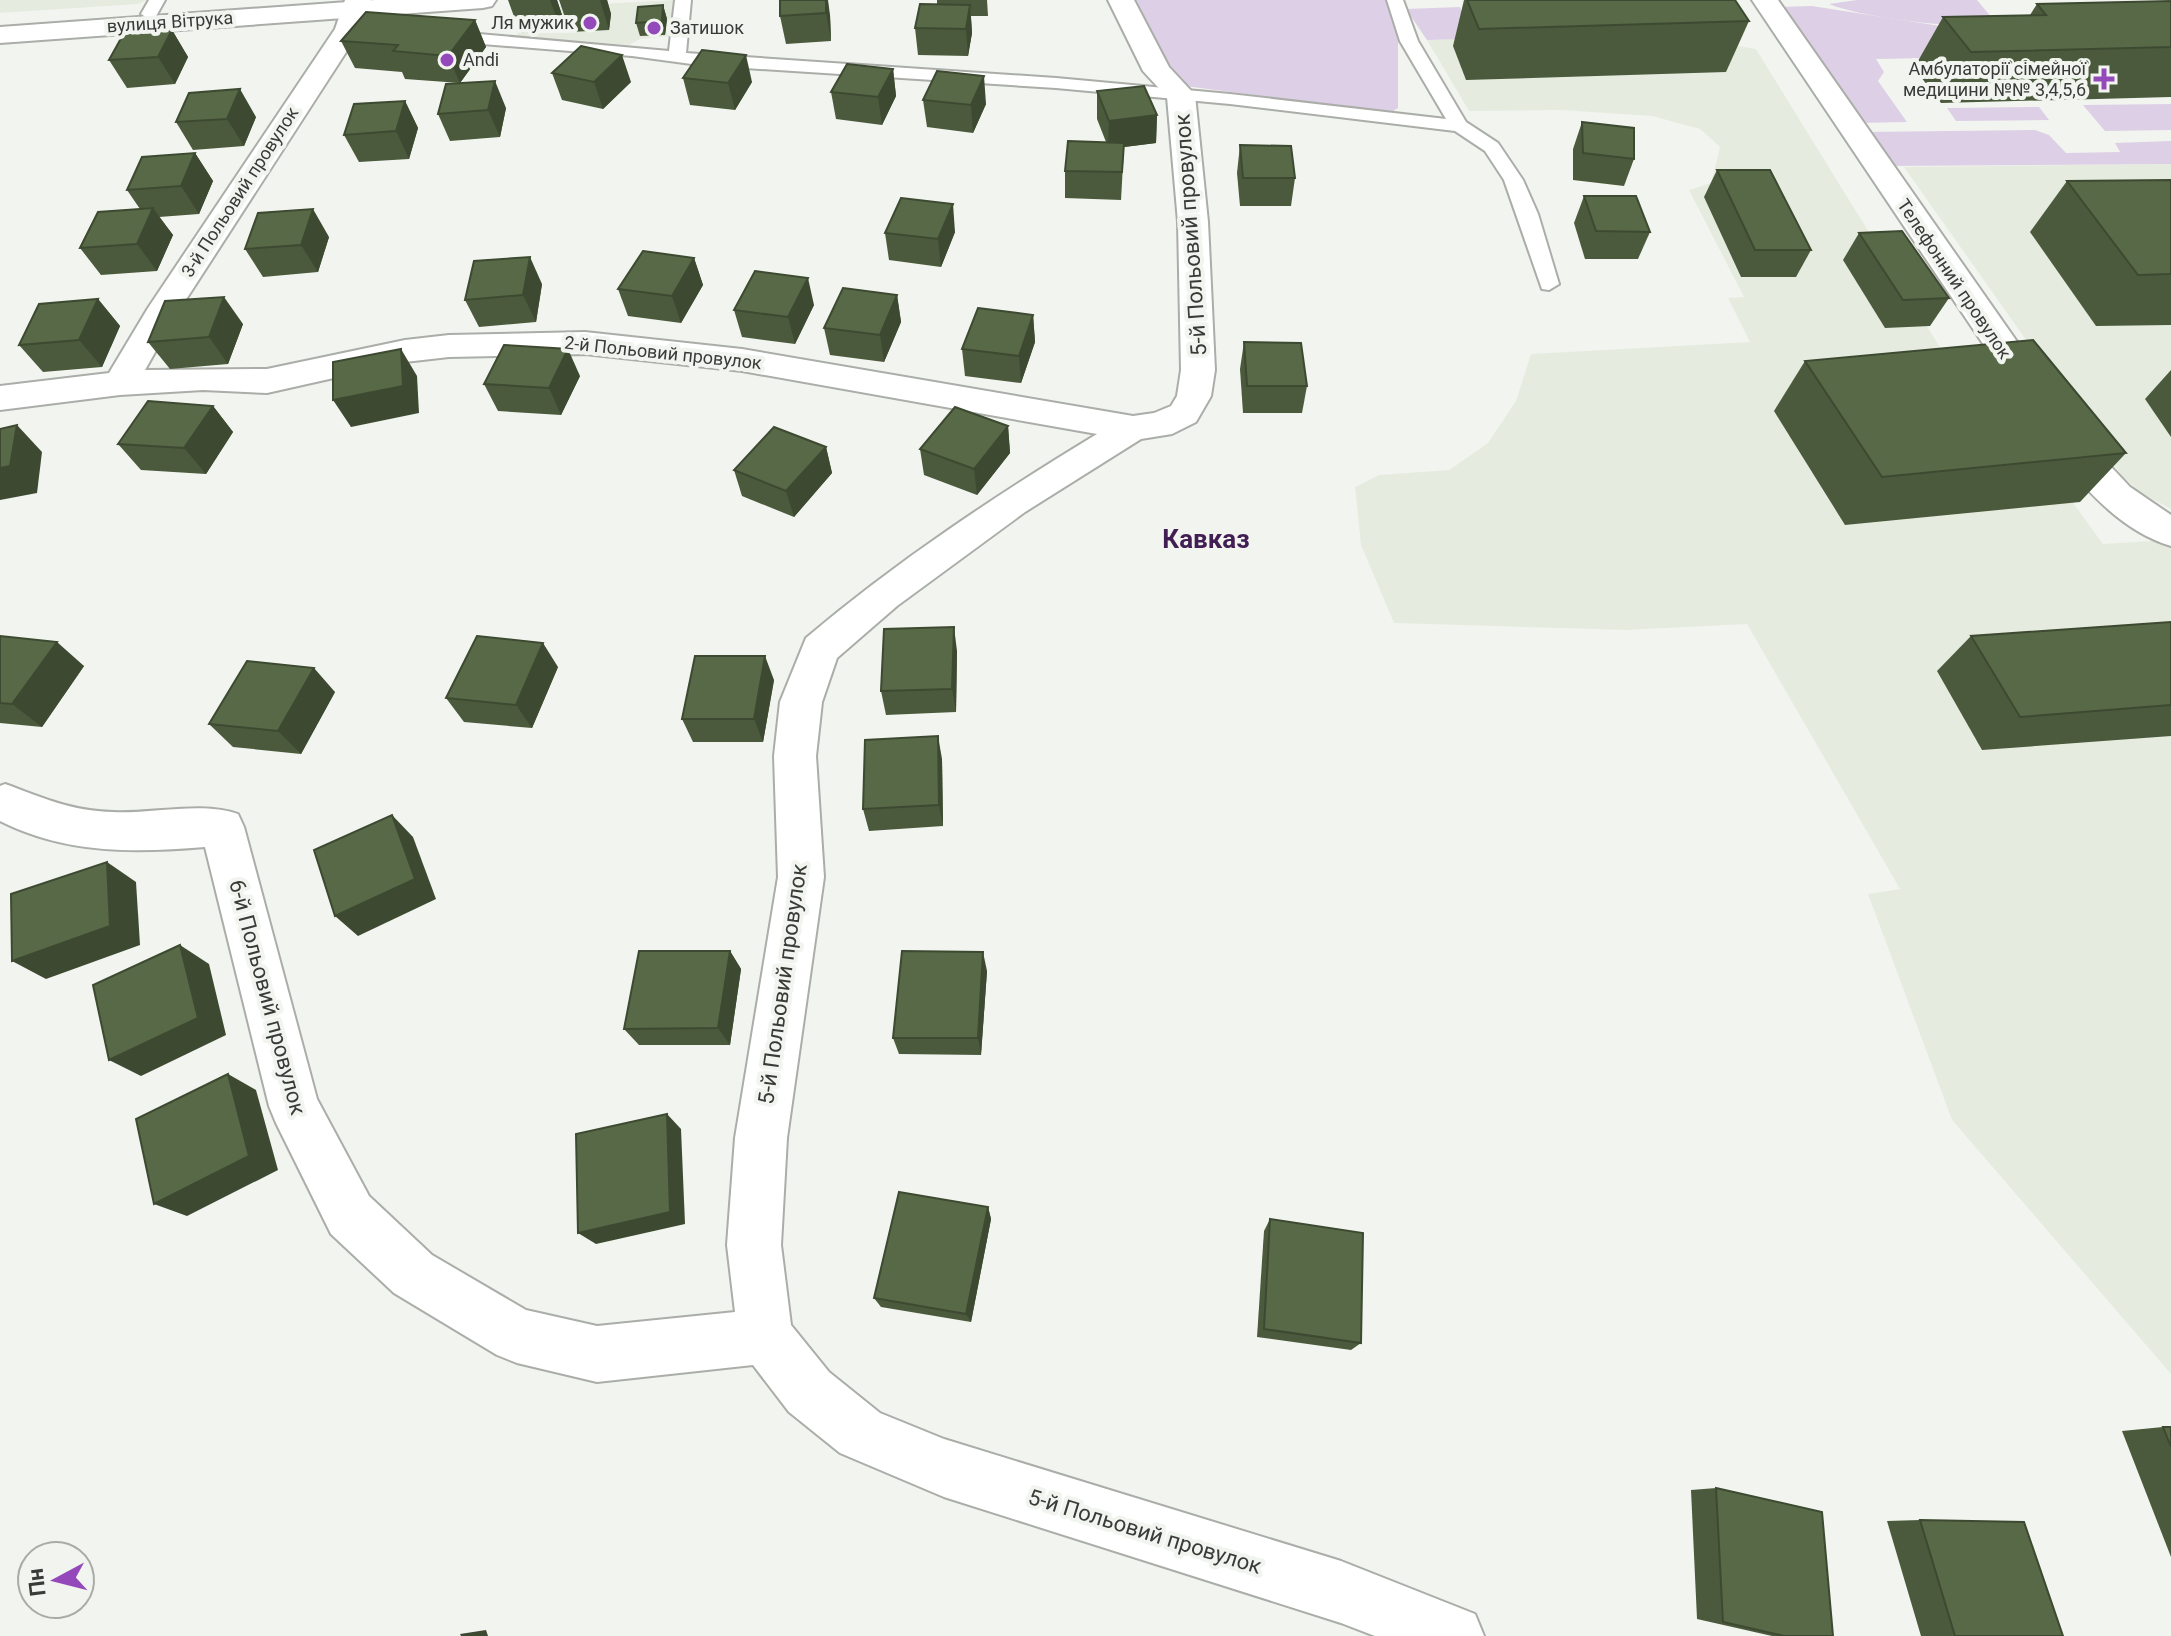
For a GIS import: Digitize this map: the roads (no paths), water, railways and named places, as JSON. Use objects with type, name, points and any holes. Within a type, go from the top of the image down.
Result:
[{"type":"street","name":"вулиця Вітрука","points":[[0,35],[353,13],[483,0]]},
{"type":"street","name":"5-й Польовий провулок","points":[[1121,0],[1157,71],[1181,95],[1193,222],[1198,370],[1194,396],[1184,414],[1160,425],[1133,428],[1012,503],[883,595],[820,649],[801,702],[796,742],[801,877],[761,1138],[754,1245],[765,1336],[809,1392],[860,1433],[944,1468],[1341,1592],[1453,1636]]},
{"type":"street","name":"Телефонний провулок","points":[[1765,0],[2072,448],[2101,482],[2144,519],[2171,532]]},
{"type":"street","name":"вулиця Вітрука","points":[[0,25],[153,7],[353,13]]},
{"type":"street","name":"3-й Польовий провулок","points":[[120,383],[353,13]]},
{"type":"street","name":"2-й Польовий провулок","points":[[0,398],[120,383],[203,379],[267,381],[405,351],[449,346],[585,343],[742,360],[1133,428]]},
{"type":"street","name":"6-й Польовий провулок","points":[[2,802],[20,812],[55,823],[118,834],[222,827],[294,1106],[350,1215],[413,1274],[517,1335],[597,1354],[765,1336]]},
{"type":"lane","points":[[677,56],[683,0]]},
{"type":"lane","points":[[1395,0],[1409,41],[1459,126]]},
{"type":"lane","points":[[433,36],[1181,95],[1459,126],[1496,152],[1517,191],[1540,250],[1549,284]]},
{"type":"place","name":"Ля мужик","points":[[590,23]]},
{"type":"place","name":"Затишок","points":[[654,28]]},
{"type":"place","name":"Andi","points":[[447,60]]},
{"type":"place","name":"Амбулаторії сімейної медицини №№ 3,4,5,6","points":[[2104,79]]},
{"type":"district","name":"Кавказ","points":[[1206,539]]}]
